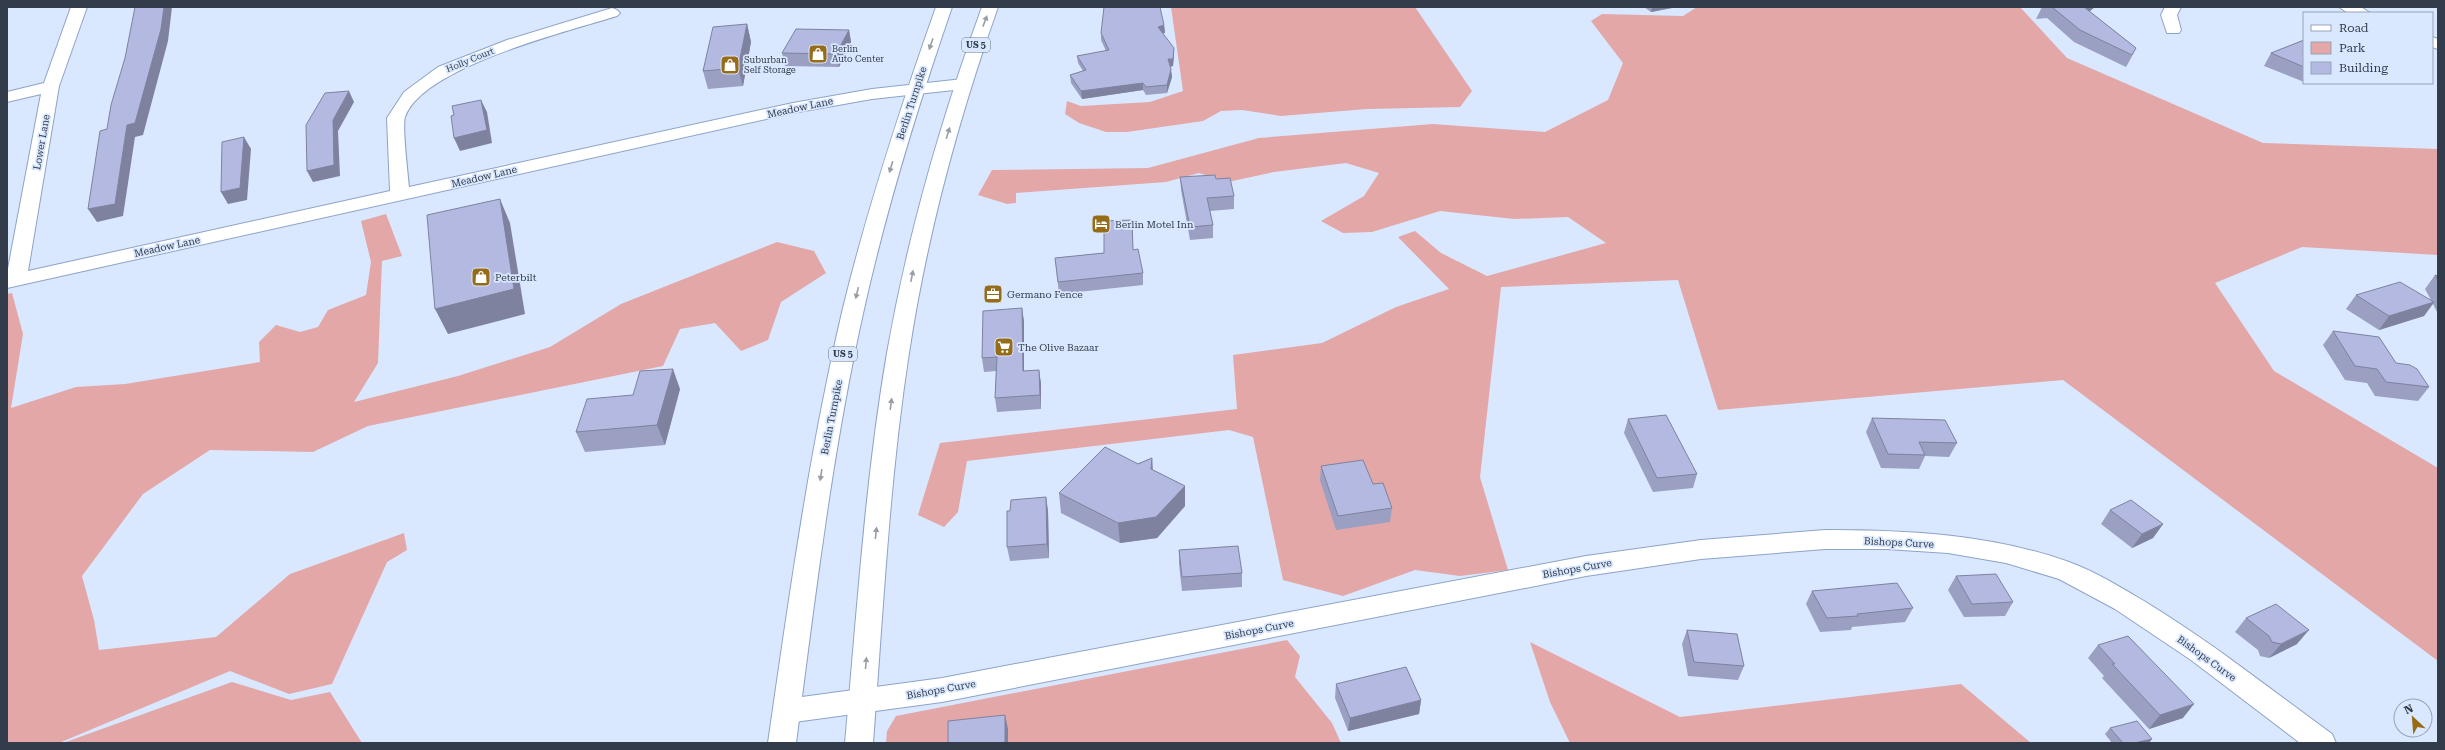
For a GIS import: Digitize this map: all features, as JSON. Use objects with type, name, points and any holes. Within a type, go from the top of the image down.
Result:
[{"type":"main road","name":"Lower Lane","points":[[11,281],[51,86],[79,7]]},
{"type":"main road","name":"Berlin Turnpike","points":[[782,743],[825,448],[844,352],[881,202],[916,89],[944,7]]},
{"type":"main road","name":"US 5","points":[[859,743],[884,460],[898,354],[913,273],[929,202],[963,84],[990,7]]},
{"type":"main road","points":[[2173,7],[2169,15],[2173,30]]},
{"type":"main road","points":[[2347,7],[2360,12]]},
{"type":"main road","name":"Holly Court","points":[[400,195],[396,118],[410,96],[444,71],[513,44],[612,13]]},
{"type":"main road","name":"Meadow Lane","points":[[11,281],[793,108],[872,94],[963,84]]},
{"type":"main road","points":[[7,97],[51,86]]},
{"type":"main road","name":"Bishops Curve","points":[[787,711],[942,690],[1586,566],[1670,552],[1755,544],[1838,540],[1907,540],[2017,555],[2062,569],[2150,617],[2322,743]]},
{"type":"green space","points":[[1171,7],[1415,7],[1472,91],[1460,107],[1367,109],[1281,116],[1242,110],[1221,111],[1203,121],[1127,132],[1106,132],[1079,123],[1065,114],[1067,101],[1081,106],[1150,102],[1183,91]]},
{"type":"green space","points":[[1697,7],[2020,7],[2067,58],[2263,143],[2438,149],[2438,255],[2302,247],[2215,283],[2274,371],[2438,468],[2438,661],[2063,380],[1718,410],[1678,280],[1501,287],[1480,477],[1508,570],[1460,576],[1415,570],[1343,596],[1283,580],[1253,437],[1229,430],[967,461],[958,512],[944,527],[918,515],[940,443],[1237,409],[1233,355],[1322,343],[1396,307],[1449,289],[1398,237],[1415,231],[1441,253],[1487,276],[1606,243],[1568,217],[1514,219],[1440,211],[1372,232],[1343,233],[1321,221],[1364,196],[1379,173],[1346,163],[1274,172],[1228,182],[1199,173],[1166,182],[1016,193],[1016,203],[1007,204],[978,195],[992,170],[1148,168],[1259,138],[1433,124],[1545,132],[1608,100],[1623,63],[1591,21],[1602,14],[1683,16]]},
{"type":"green space","points":[[386,214],[402,256],[382,261],[378,363],[354,402],[458,376],[550,347],[621,304],[777,242],[814,251],[826,273],[781,302],[768,340],[741,351],[715,323],[680,329],[663,366],[368,426],[313,452],[210,450],[143,494],[82,576],[94,620],[99,650],[216,637],[290,574],[404,533],[407,550],[387,562],[332,684],[289,694],[230,671],[59,743],[7,743],[7,294],[12,293],[23,334],[11,408],[76,387],[125,384],[260,362],[259,342],[276,325],[300,332],[318,327],[328,310],[366,295],[371,262],[361,221]]},
{"type":"green space","points":[[1287,640],[1300,656],[1295,677],[1332,723],[1341,743],[886,743],[887,731],[896,716]]},
{"type":"green space","points":[[1530,642],[1680,717],[1961,684],[2031,743],[1570,743],[1550,702]]},
{"type":"green space","points":[[232,682],[291,700],[330,692],[362,743],[63,743]]},
{"type":"building","points":[[135,7],[164,7],[161,29],[135,123],[127,125],[115,204],[88,209],[100,131],[107,129],[111,105],[125,58]]},
{"type":"building","points":[[1104,7],[1160,7],[1164,25],[1158,27],[1174,48],[1173,59],[1168,59],[1171,69],[1167,85],[1146,87],[1143,83],[1081,91],[1070,75],[1086,70],[1077,56],[1109,50],[1101,33]]},
{"type":"building","points":[[2052,7],[2084,7],[2136,48],[2132,55],[2080,30]]},
{"type":"building","points":[[747,24],[738,68],[703,71],[713,27]]},
{"type":"building","points":[[796,29],[849,30],[836,54],[782,53]]},
{"type":"building","points":[[2303,40],[2303,67],[2271,53]]},
{"type":"building","points":[[349,91],[333,120],[334,165],[307,171],[306,125],[325,93]]},
{"type":"building","points":[[481,100],[487,130],[454,138],[451,116],[454,115],[452,106]]},
{"type":"building","points":[[244,137],[240,188],[221,192],[222,142]]},
{"type":"building","points":[[1215,175],[1216,179],[1230,178],[1234,196],[1207,198],[1213,225],[1190,227],[1180,177]]},
{"type":"building","name":"Peterbilt","points":[[500,199],[514,289],[435,309],[427,215]]},
{"type":"building","points":[[1132,220],[1133,250],[1138,249],[1143,273],[1058,282],[1055,258],[1104,253],[1104,221]]},
{"type":"building","points":[[2400,282],[2434,302],[2389,316],[2356,295]]},
{"type":"building","points":[[1022,308],[1023,371],[1039,370],[1040,395],[995,398],[997,357],[982,358],[983,311]]},
{"type":"building","points":[[2333,331],[2379,337],[2396,363],[2410,365],[2417,369],[2429,387],[2386,382],[2377,369],[2355,366]]},
{"type":"building","points":[[673,369],[657,425],[576,432],[587,399],[633,395],[640,371]]},
{"type":"building","points":[[1666,415],[1697,474],[1657,478],[1628,419]]},
{"type":"building","points":[[1872,418],[1945,420],[1957,443],[1919,442],[1925,455],[1888,454]]},
{"type":"building","points":[[1105,447],[1138,464],[1152,458],[1151,469],[1185,486],[1156,517],[1118,523],[1059,493]]},
{"type":"building","points":[[1363,460],[1373,484],[1383,483],[1392,508],[1338,516],[1321,466]]},
{"type":"building","points":[[1046,497],[1047,544],[1007,547],[1007,511],[1010,511],[1011,500]]},
{"type":"building","points":[[2131,500],[2163,524],[2142,534],[2110,510]]},
{"type":"building","points":[[1238,546],[1242,573],[1182,577],[1179,550]]},
{"type":"building","points":[[1996,574],[2013,602],[1972,604],[1956,576]]},
{"type":"building","points":[[1897,583],[1913,608],[1857,614],[1858,616],[1827,618],[1812,591]]},
{"type":"building","points":[[2276,604],[2309,630],[2281,644],[2272,642],[2269,636],[2246,618]]},
{"type":"building","points":[[1687,630],[1737,634],[1744,666],[1694,662]]},
{"type":"building","points":[[2128,636],[2194,704],[2160,715],[2112,664],[2115,664],[2098,645]]},
{"type":"building","points":[[1406,667],[1421,700],[1350,718],[1336,684]]},
{"type":"building","points":[[1005,715],[1005,743],[948,743],[948,721]]},
{"type":"building","points":[[2137,721],[2152,739],[2134,743],[2123,743],[2110,728]]},
{"type":"place","name":"Berlin Auto Center","points":[[818,54]]},
{"type":"place","name":"Suburban Self Storage","points":[[730,65]]},
{"type":"place","name":"Berlin Motel Inn","points":[[1101,224]]},
{"type":"place","name":"Peterbilt","points":[[481,277]]},
{"type":"place","name":"Germano Fence","points":[[993,294]]},
{"type":"place","name":"The Olive Bazaar","points":[[1004,347]]}]
